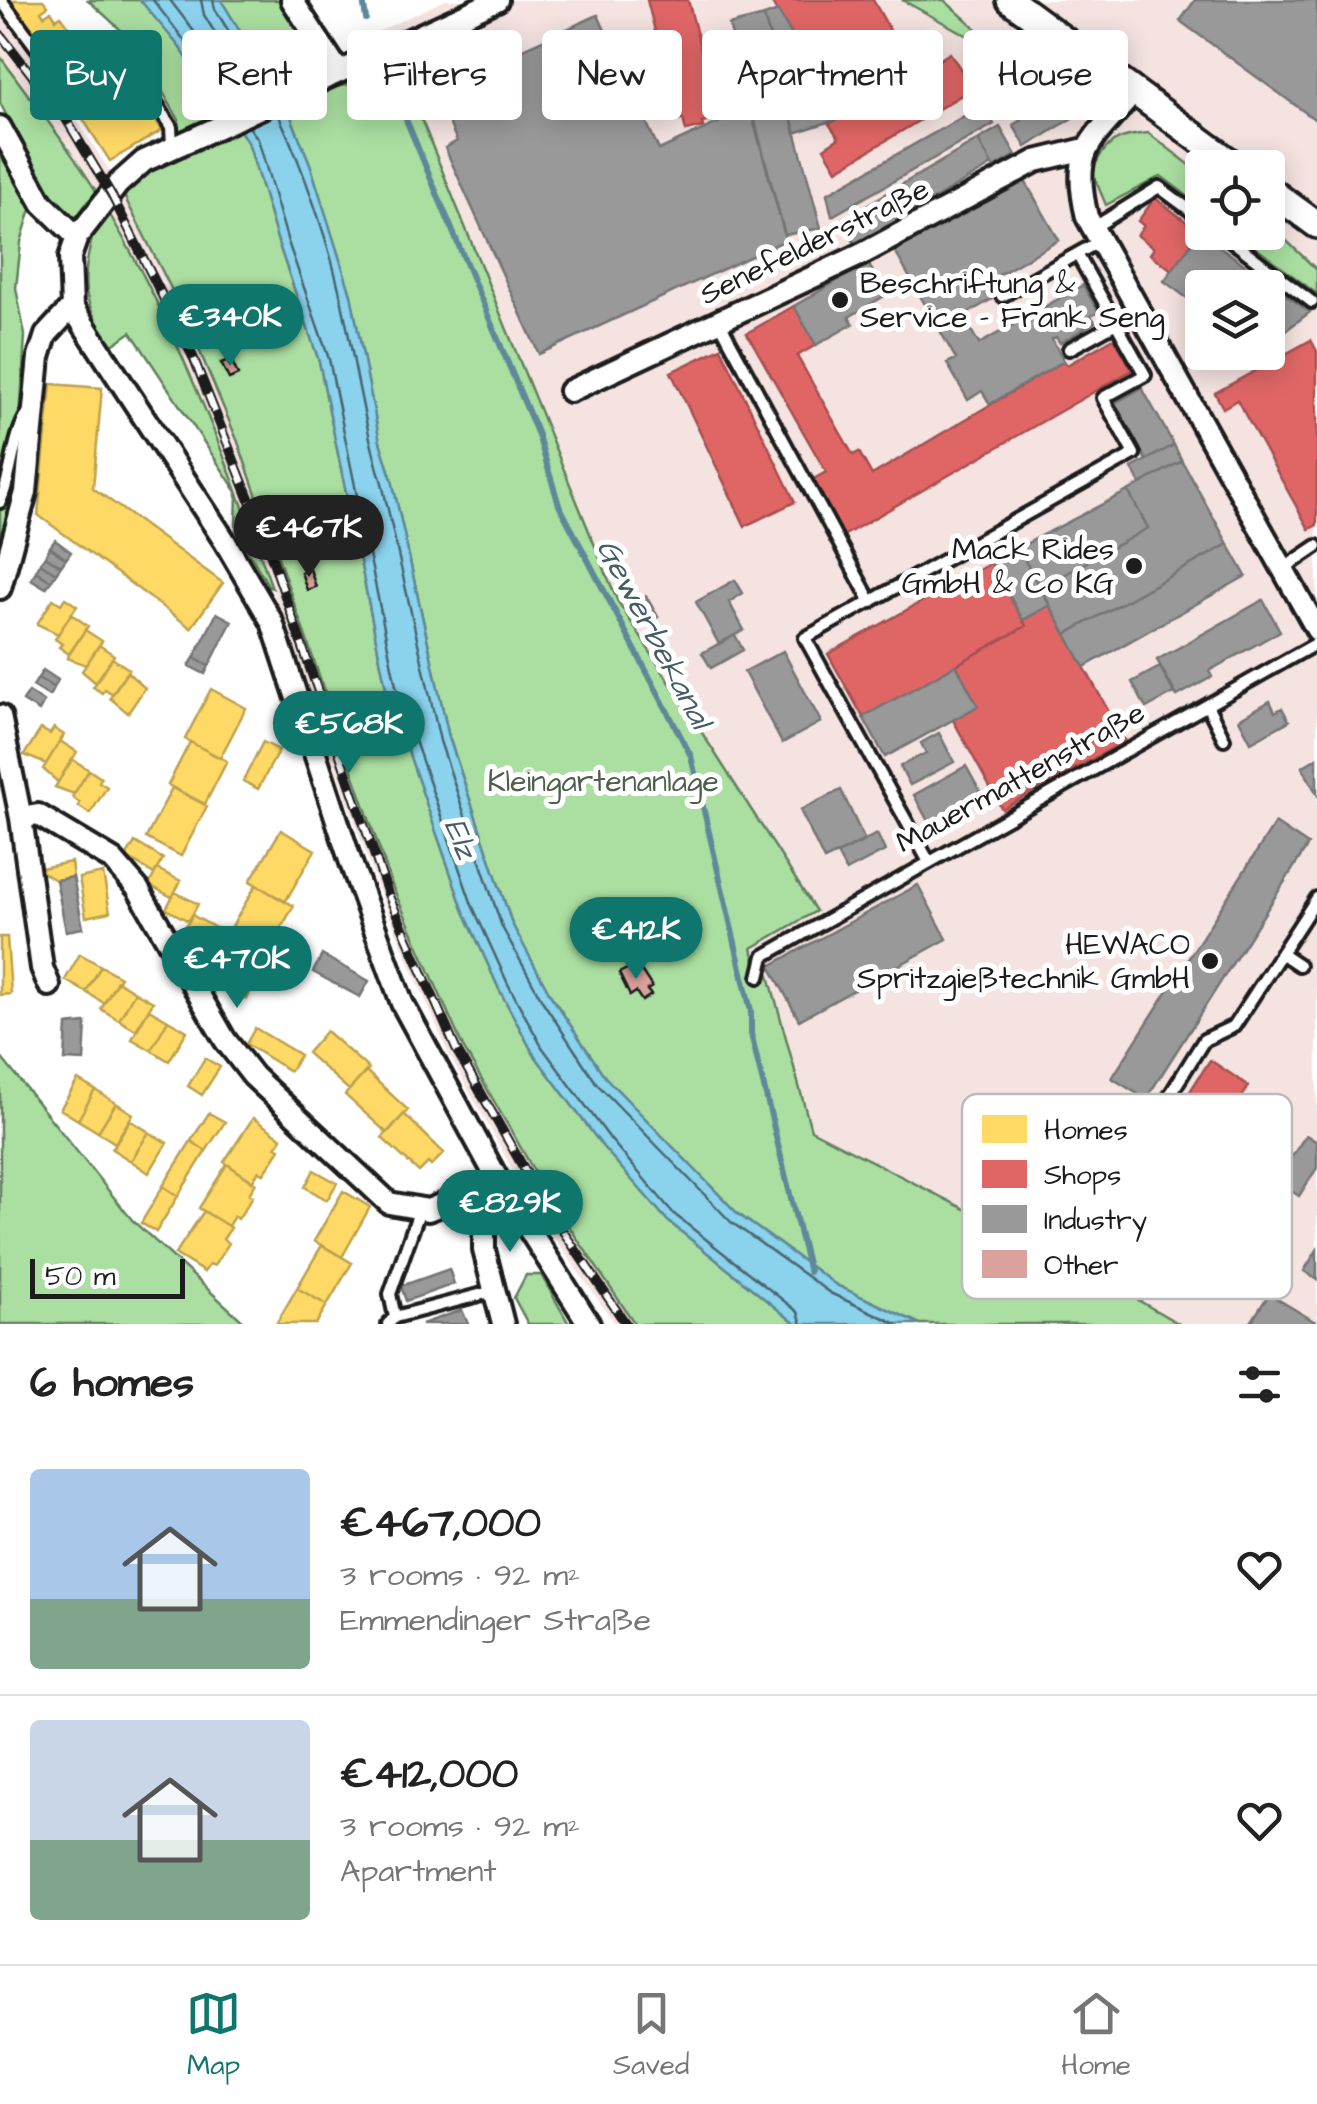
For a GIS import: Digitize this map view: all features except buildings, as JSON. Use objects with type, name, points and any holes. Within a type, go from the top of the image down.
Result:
[{"type":"street","points":[[292,0],[339,72]]},
{"type":"street","points":[[497,0],[466,7],[339,72],[144,161],[118,184],[77,237],[70,257],[72,307],[224,540],[272,622],[351,863],[402,1003],[499,1182],[589,1324]]},
{"type":"street","points":[[1010,0],[1213,150]]},
{"type":"street","points":[[1134,92],[1085,149],[1079,170],[1084,205],[1238,505],[1317,630]]},
{"type":"street","points":[[0,127],[42,203],[77,237]]},
{"type":"street","name":"Senefelderstraße","points":[[570,391],[862,254],[1036,161],[1085,149]]},
{"type":"street","points":[[1285,201],[1317,225]]},
{"type":"street","points":[[0,588],[26,492],[39,356],[46,336],[72,307]]},
{"type":"street","points":[[0,716],[21,818],[42,968],[49,985]]},
{"type":"street","points":[[21,818],[38,814],[113,860],[138,889],[226,1040],[253,1076],[388,1204],[428,1210],[499,1182]]},
{"type":"street","points":[[499,1182],[484,1214],[484,1250],[503,1324]]},
{"type":"lane","points":[[1,0],[68,90],[126,54],[145,94],[171,127],[176,144]]},
{"type":"lane","points":[[1002,296],[1078,254],[1097,234],[1159,187],[1185,207]]},
{"type":"lane","points":[[1244,250],[1312,302]]},
{"type":"lane","points":[[930,862],[805,638],[1134,454],[1103,398],[1145,375],[1078,254]]},
{"type":"lane","points":[[720,321],[870,602]]},
{"type":"lane","points":[[1069,349],[1116,323]]},
{"type":"lane","points":[[0,502],[9,482],[18,428],[34,404]]},
{"type":"lane","points":[[1282,570],[1317,546]]},
{"type":"lane","name":"Mauermattenstraße","points":[[760,973],[764,956],[1317,643]]},
{"type":"lane","points":[[1208,707],[1224,739]]},
{"type":"lane","points":[[1171,1094],[1204,1040],[1234,1026],[1316,900],[1302,894]]},
{"type":"lane","points":[[1281,953],[1299,965]]},
{"type":"lane","points":[[420,1209],[390,1294],[392,1320],[494,1292]]},
{"type":"shaded area","points":[[445,0],[1317,0],[1317,1324],[1179,1324],[1136,1299],[1292,1299],[1292,1094],[962,1094],[962,1208],[811,1131],[768,972],[757,967],[752,948],[815,910],[617,600],[421,120],[522,120],[522,30],[381,30]]},
{"type":"shaded area","points":[[0,11],[30,52],[30,98],[0,56]]},
{"type":"shaded area","points":[[347,61],[347,85],[335,87],[339,72]]},
{"type":"shaded area","points":[[46,120],[77,120],[118,184],[184,314],[238,442],[393,888],[463,1047],[549,1197],[635,1324],[615,1324],[535,1210],[449,1055],[382,899],[224,453],[153,294],[104,202]]},
{"type":"green space","points":[[88,0],[140,0],[182,50],[182,120],[232,120],[248,142],[319,361],[386,688],[463,909],[499,989],[533,1053],[603,1147],[668,1221],[796,1324],[635,1324],[549,1197],[463,1047],[393,888],[238,442],[184,314],[118,184],[172,146],[179,120],[162,91],[162,30],[121,30]]},
{"type":"green space","points":[[221,0],[292,0],[312,30],[239,30]]},
{"type":"green space","points":[[902,0],[944,0],[978,30],[963,30],[963,33]]},
{"type":"green space","name":"Kleingartenanlage","points":[[327,54],[339,72],[336,87],[347,85],[347,120],[422,120],[617,600],[816,911],[752,948],[759,977],[768,972],[811,1130],[962,1208],[962,1299],[1136,1299],[1179,1324],[920,1324],[836,1285],[738,1214],[605,1077],[551,996],[512,924],[449,737],[392,480],[380,442],[351,295],[292,120],[327,120]]},
{"type":"green space","points":[[0,56],[30,97],[30,120],[47,120],[131,251],[177,345],[236,491],[131,332],[111,346],[94,316],[85,279],[94,230],[52,203],[0,103]]},
{"type":"green space","points":[[0,127],[42,203],[30,212],[21,242],[16,288],[25,335],[15,506],[0,557]]},
{"type":"green space","points":[[1148,133],[1185,161],[1185,194],[1161,176],[1106,205],[1092,172],[1107,147],[1128,136]]},
{"type":"green space","points":[[1285,239],[1317,270],[1317,294],[1259,250],[1285,250]]},
{"type":"green space","points":[[237,493],[272,588],[236,530]]},
{"type":"green space","points":[[0,1056],[133,1221],[246,1324],[0,1324]]},
{"type":"green space","points":[[526,1275],[541,1275],[569,1324],[528,1324],[514,1298]]},
{"type":"water","points":[[140,0],[221,0],[239,30],[182,30],[182,51]]},
{"type":"water","name":"Elz","points":[[232,120],[292,120],[310,164],[351,295],[380,442],[392,480],[449,738],[512,924],[551,996],[605,1077],[738,1214],[836,1285],[920,1324],[796,1324],[668,1221],[603,1147],[533,1053],[463,909],[386,688],[319,361],[248,142]]},
{"type":"waterway","name":"Gewerbekanal","points":[[363,0],[366,19]]},
{"type":"waterway","name":"Gewerbekanal","points":[[406,120],[538,435],[559,505],[691,756],[751,1011],[751,1034],[809,1272]]},
{"type":"railway","points":[[0,34],[66,119],[111,194],[194,359],[266,541],[388,894],[456,1049],[543,1202],[626,1324]]},
{"type":"place","name":"Beschriftung & Service - Frank Seng","points":[[840,300]]},
{"type":"place","name":"Mack Rides GmbH & Co KG","points":[[1134,566]]},
{"type":"place","name":"HEWACO Spritzgießtechnik GmbH","points":[[1210,961]]}]
